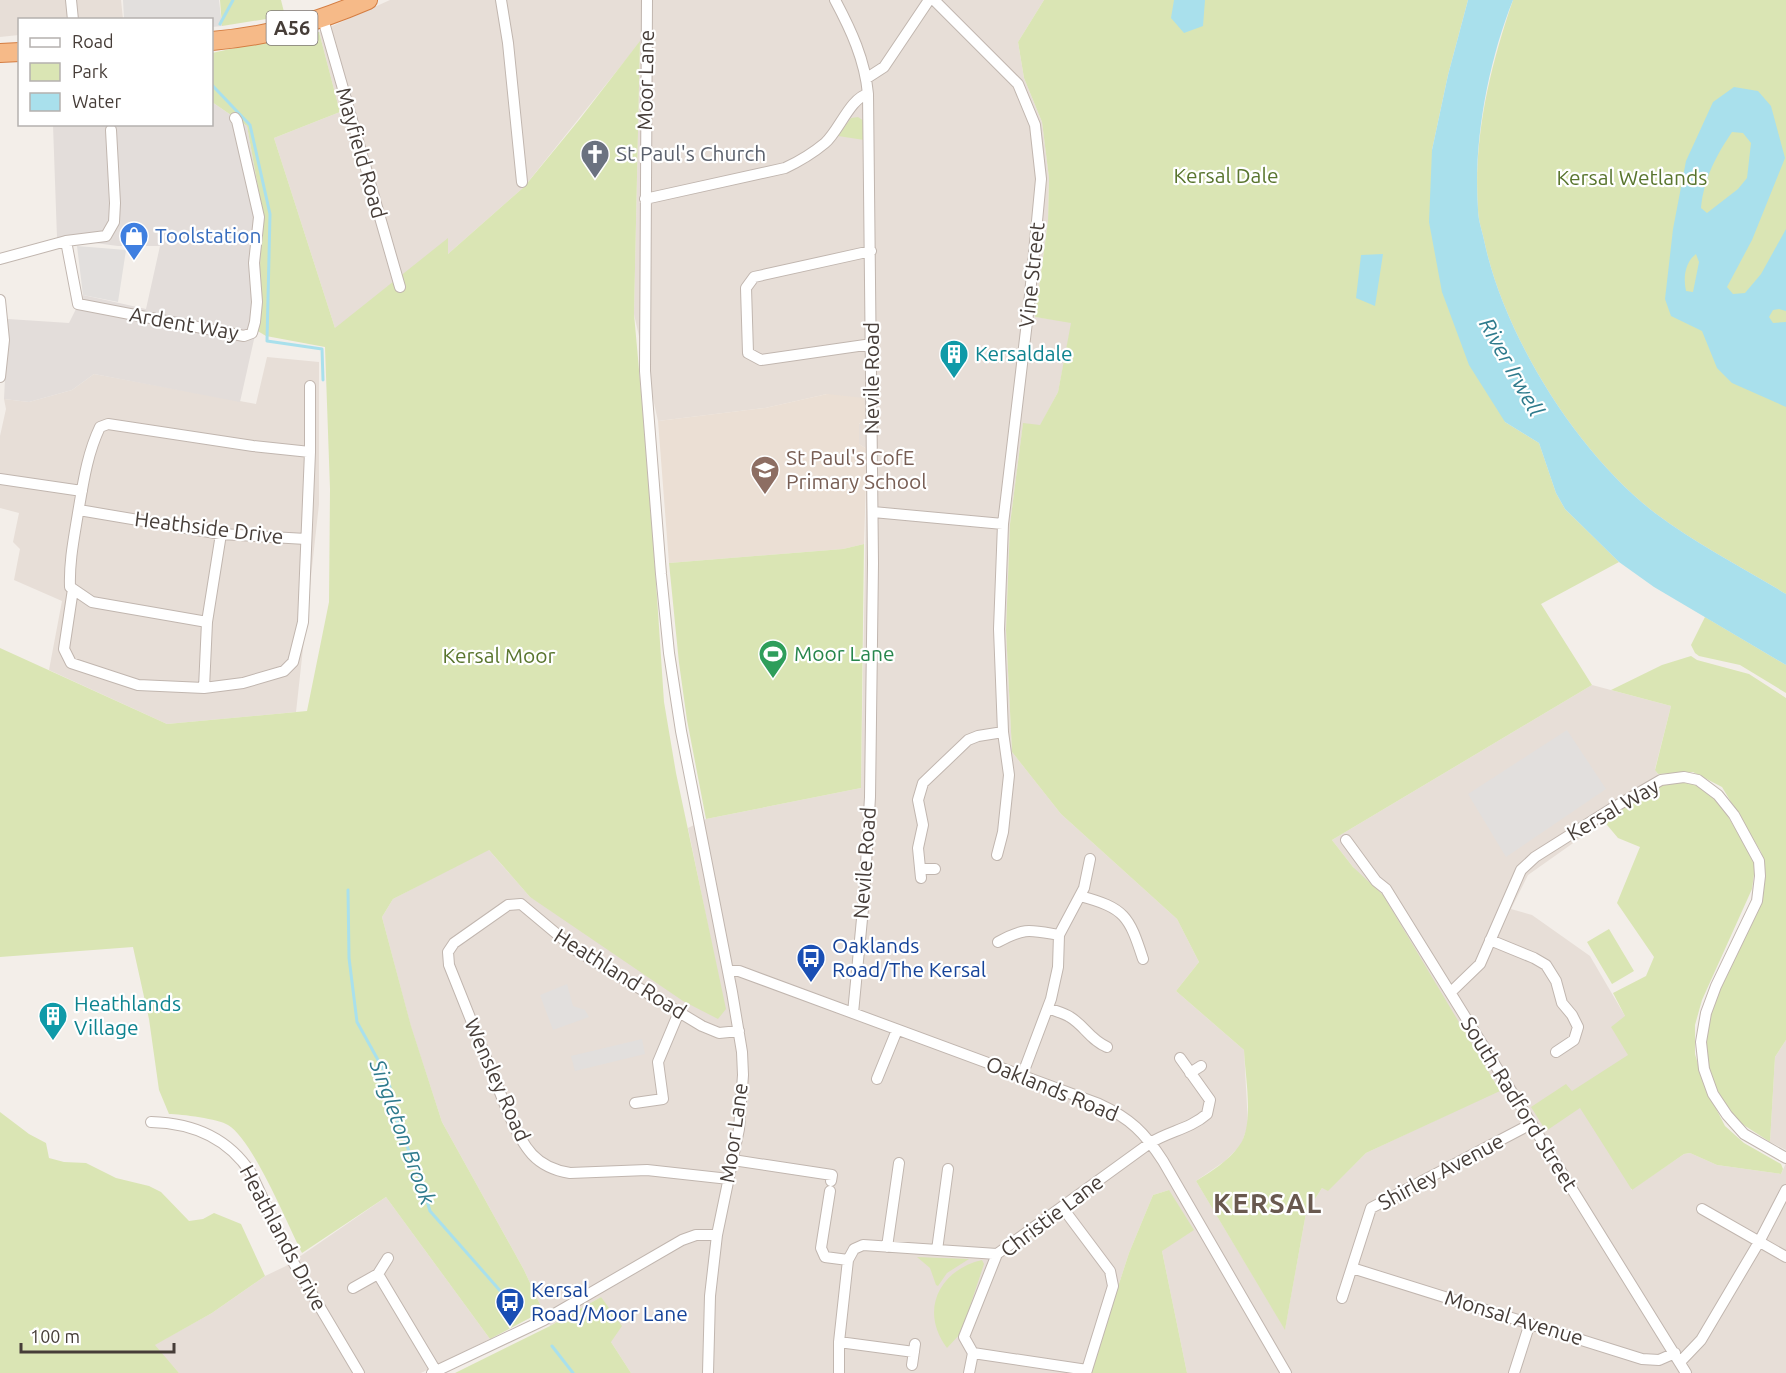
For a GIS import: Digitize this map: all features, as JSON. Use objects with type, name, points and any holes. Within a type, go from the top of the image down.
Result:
[{"type":"highway","name":"A56","points":[[213,41],[264,35],[323,19],[368,0]]},
{"type":"highway","points":[[0,53],[18,52]]},
{"type":"street","points":[[71,0],[73,18]]},
{"type":"street","points":[[501,0],[508,43],[522,182]]},
{"type":"street","name":"Moor Lane","points":[[647,0],[645,371],[661,574],[669,653],[685,754],[728,970],[739,1031],[743,1075],[734,1160],[717,1235],[710,1296],[708,1373]]},
{"type":"street","name":"Nevile Road","points":[[836,0],[854,36],[867,78],[871,251],[873,512],[870,797],[864,898],[853,1013]]},
{"type":"street","points":[[867,78],[884,67],[928,0]]},
{"type":"street","name":"Vine Street","points":[[934,0],[1017,84],[1035,125],[1041,179],[1003,524],[999,629],[1003,732],[1009,774],[1002,848]]},
{"type":"street","name":"Mayfield Road","points":[[323,19],[400,286]]},
{"type":"street","points":[[645,199],[785,168],[827,141],[856,102],[863,95],[868,94]]},
{"type":"street","name":"Ardent Way","points":[[66,241],[78,304],[244,336],[252,333],[257,302],[254,263],[259,217],[235,118]]},
{"type":"street","points":[[0,259],[66,241],[106,236],[112,228],[115,203],[111,130]]},
{"type":"street","points":[[871,251],[754,277],[746,288],[748,353],[761,360],[872,344]]},
{"type":"street","points":[[0,300],[4,340],[0,376]]},
{"type":"street","points":[[306,539],[310,386]]},
{"type":"street","name":"Heathside Drive","points":[[79,510],[220,534],[306,539],[303,622],[293,662],[284,671],[243,683],[204,688],[138,685],[71,663],[64,650],[73,589],[70,587],[69,567],[82,491],[93,443],[100,427],[108,424],[253,446],[310,452]]},
{"type":"street","points":[[0,479],[82,491]]},
{"type":"street","points":[[873,512],[1003,524]]},
{"type":"street","points":[[204,688],[207,622],[220,534]]},
{"type":"street","points":[[73,589],[92,602],[207,622]]},
{"type":"street","points":[[935,869],[921,874],[918,848],[923,825],[918,800],[923,783],[968,740],[1003,732]]},
{"type":"street","name":"Kersal Way","points":[[1450,992],[1480,964],[1521,870],[1535,857],[1611,808],[1661,780],[1684,777],[1698,780],[1718,795],[1734,815],[1759,861],[1760,876],[1757,901],[1706,1012],[1701,1042],[1704,1069],[1713,1094],[1744,1134],[1786,1158]]},
{"type":"street","name":"South Radford Street","points":[[1346,840],[1376,881],[1386,890],[1686,1373]]},
{"type":"street","points":[[1022,1076],[1048,1008],[1058,967],[1059,935],[1084,888],[1090,859]]},
{"type":"street","points":[[1080,896],[1105,903],[1121,912],[1133,928],[1143,959]]},
{"type":"street","name":"Heathland Road","points":[[508,905],[521,904],[576,950],[679,1012],[719,1033],[739,1031]]},
{"type":"street","name":"Wensley Road","points":[[508,905],[454,943],[448,952],[448,959],[509,1115],[520,1139],[533,1156],[549,1168],[570,1173],[647,1170],[729,1179]]},
{"type":"street","points":[[998,942],[1017,931],[1059,935]]},
{"type":"street","points":[[1490,940],[1534,958],[1551,970],[1557,981],[1562,1003],[1572,1015],[1581,1037],[1556,1052]]},
{"type":"street","name":"Oaklands Road","points":[[728,970],[739,971],[853,1013],[1115,1111],[1129,1119],[1150,1143],[1190,1206],[1286,1373]]},
{"type":"street","points":[[1048,1008],[1070,1017],[1087,1031],[1095,1042],[1107,1047]]},
{"type":"street","points":[[635,1103],[663,1099],[658,1062],[679,1012]]},
{"type":"street","points":[[877,1079],[897,1030]]},
{"type":"street","points":[[1180,1059],[1190,1073],[1201,1066]]},
{"type":"street","name":"Christie Lane","points":[[969,1373],[973,1353],[964,1337],[997,1254],[1150,1143],[1164,1134],[1186,1128],[1207,1114],[1210,1100],[1190,1073]]},
{"type":"street","name":"Heathlands Drive","points":[[151,1122],[186,1127],[208,1134],[223,1142],[244,1162],[289,1254],[359,1373]]},
{"type":"street","name":"Shirley Avenue","points":[[1342,1298],[1371,1208],[1531,1124]]},
{"type":"street","points":[[734,1160],[831,1182],[821,1248],[825,1257],[848,1260]]},
{"type":"street","points":[[887,1247],[899,1163]]},
{"type":"street","points":[[937,1250],[948,1169]]},
{"type":"street","points":[[1678,1358],[1701,1340],[1759,1242],[1786,1190]]},
{"type":"street","points":[[973,1353],[1086,1372],[1113,1286],[1110,1271],[1062,1206]]},
{"type":"street","points":[[1702,1209],[1786,1257]]},
{"type":"street","points":[[378,1274],[434,1372],[544,1320],[682,1240],[696,1235],[717,1235]]},
{"type":"street","points":[[838,1373],[839,1342],[848,1260],[851,1252],[858,1247],[887,1247],[997,1254]]},
{"type":"street","points":[[353,1288],[378,1274],[388,1258]]},
{"type":"street","name":"Monsal Avenue","points":[[1352,1268],[1642,1359],[1678,1358]]},
{"type":"street","points":[[1514,1373],[1530,1323]]},
{"type":"street","points":[[839,1342],[914,1348],[912,1365]]},
{"type":"shaded area","points":[[0,0],[121,0],[123,18],[18,18],[18,35],[0,37]]},
{"type":"shaded area","points":[[123,0],[219,0],[222,26],[213,27],[213,18],[124,18]]},
{"type":"shaded area","points":[[390,0],[1044,0],[1018,42],[1024,78],[1042,122],[1049,178],[1048,221],[1035,317],[1072,322],[1058,392],[1040,426],[1023,424],[1010,524],[1006,630],[1012,752],[1061,814],[1177,919],[1199,962],[1176,991],[1244,1050],[1248,1125],[1241,1145],[1225,1161],[1196,1181],[1285,1329],[1306,1213],[1322,1188],[1328,1190],[1366,1153],[1500,1090],[1353,867],[1332,840],[1592,685],[1671,706],[1655,769],[1664,786],[1593,829],[1528,875],[1511,909],[1532,915],[1590,956],[1625,1016],[1631,1190],[1684,1154],[1690,1153],[1717,1165],[1781,1174],[1786,1163],[1786,1373],[1187,1373],[1162,1251],[1169,1190],[1153,1195],[1129,1253],[1090,1373],[631,1373],[611,1342],[601,1297],[550,1326],[524,1270],[442,1122],[411,1027],[382,917],[393,899],[488,849],[530,897],[725,1009],[688,828],[706,819],[861,788],[867,449],[859,444],[859,424],[866,418],[827,394],[765,408],[658,421],[634,314],[640,42],[524,187],[448,254],[448,239],[328,335],[335,328],[274,138],[340,112],[319,32]]},
{"type":"shaded area","points":[[213,103],[247,126],[263,215],[257,326],[240,402],[94,374],[72,390],[29,402],[4,399],[8,319],[69,323],[83,295],[146,309],[160,246],[118,246],[57,238],[53,126],[213,126]]},
{"type":"shaded area","points":[[77,246],[126,250],[118,302],[83,295]]},
{"type":"shaded area","points":[[267,357],[319,362],[319,504],[296,712],[167,724],[49,670],[62,601],[14,580],[20,549],[13,542],[19,513],[0,508],[0,436],[6,409],[4,399],[29,402],[72,390],[94,374],[256,404]]},
{"type":"shaded area","name":"St Paul's CofE Primary School","points":[[827,394],[864,398],[866,418],[859,424],[859,444],[867,449],[864,544],[843,549],[669,563],[658,421],[765,408]]},
{"type":"shaded area","points":[[1567,730],[1606,789],[1506,857],[1468,794]]},
{"type":"shaded area","points":[[567,984],[573,1006],[585,1010],[589,1017],[553,1030],[540,995]]},
{"type":"shaded area","points":[[642,1039],[645,1054],[575,1071],[571,1056]]},
{"type":"shaded area","points":[[1786,1040],[1786,1150],[1770,1142],[1775,1057]]},
{"type":"shaded area","points":[[386,1197],[490,1339],[421,1373],[179,1373],[154,1345],[212,1313],[265,1276],[286,1266]]},
{"type":"green space","points":[[220,0],[281,0],[285,16],[222,26]]},
{"type":"green space","name":"Kersal Dale","points":[[1044,0],[1468,0],[1448,75],[1432,150],[1505,422],[1539,443],[1556,493],[1565,509],[1619,562],[1541,604],[1592,685],[1332,840],[1353,867],[1383,895],[1500,1091],[1366,1153],[1328,1191],[1322,1188],[1306,1213],[1285,1330],[1196,1181],[1230,1156],[1244,1137],[1248,1113],[1244,1050],[1176,991],[1199,962],[1177,919],[1061,814],[1012,752],[1006,630],[1010,524],[1023,423],[1040,425],[1058,392],[1071,323],[1035,317],[1048,221],[1049,178],[1042,122],[1024,78],[1018,42]]},
{"type":"green space","name":"Kersal Wetlands","points":[[1513,0],[1786,0],[1786,594],[1687,535],[1655,513],[1626,488],[1598,459],[1572,426],[1526,353],[1508,315],[1494,277],[1480,225],[1477,182],[1481,129],[1490,77]]},
{"type":"green space","name":"Kersal Moor","points":[[306,32],[319,32],[340,112],[274,138],[335,328],[448,238],[448,254],[524,187],[640,41],[634,314],[650,492],[664,702],[676,773],[726,1009],[718,1019],[683,1001],[530,897],[489,850],[393,899],[382,917],[411,1026],[442,1122],[524,1270],[543,1311],[490,1339],[386,1197],[302,1253],[259,1165],[238,1134],[228,1125],[217,1121],[169,1114],[159,1090],[149,1019],[133,947],[0,957],[0,648],[167,724],[307,711],[329,602],[330,489],[325,347],[266,336],[256,330],[263,215],[247,126],[213,103],[213,53]]},
{"type":"green space","points":[[858,117],[864,121],[864,140],[838,136],[851,118]]},
{"type":"green space","name":"Moor Lane","points":[[864,544],[861,788],[706,819],[687,720],[669,563],[843,549]]},
{"type":"green space","points":[[1705,617],[1786,665],[1786,693],[1740,665],[1699,656],[1695,653],[1691,645]]},
{"type":"green space","points":[[1691,656],[1697,660],[1749,674],[1786,698],[1786,1040],[1775,1057],[1770,1142],[1739,1122],[1729,1111],[1714,1087],[1705,1049],[1708,1017],[1759,901],[1764,862],[1761,852],[1722,787],[1693,772],[1658,774],[1655,770],[1671,706],[1611,690],[1662,665]]},
{"type":"green space","points":[[1667,782],[1690,782],[1715,796],[1752,855],[1755,867],[1752,889],[1702,1000],[1695,1025],[1695,1054],[1704,1085],[1725,1126],[1744,1143],[1781,1164],[1783,1169],[1781,1174],[1717,1165],[1690,1153],[1684,1154],[1632,1190],[1580,1108],[1546,1131],[1531,1107],[1566,1084],[1572,1091],[1628,1055],[1611,1027],[1625,1016],[1613,993],[1646,976],[1654,957],[1617,903],[1640,847],[1618,838],[1602,819]]},
{"type":"green space","points":[[1609,929],[1634,971],[1612,984],[1587,942]]},
{"type":"green space","points":[[0,1112],[29,1134],[46,1143],[49,1158],[64,1162],[86,1163],[116,1178],[149,1186],[161,1192],[189,1221],[203,1219],[214,1213],[241,1224],[265,1276],[212,1313],[155,1345],[179,1373],[0,1373]]},
{"type":"green space","points":[[1169,1190],[1194,1230],[1162,1251],[1187,1373],[1090,1373],[1129,1253],[1153,1195]]},
{"type":"green space","points":[[917,1257],[969,1259],[947,1273],[938,1286],[930,1268]]},
{"type":"green space","points":[[982,1260],[984,1264],[961,1333],[947,1348],[939,1334],[935,1320],[934,1307],[938,1294],[954,1273]]},
{"type":"green space","points":[[601,1297],[622,1326],[611,1342],[631,1373],[455,1373],[550,1326]]},
{"type":"water","points":[[1174,0],[1205,0],[1203,26],[1184,33],[1171,18]]},
{"type":"water","name":"River Irwell","points":[[1468,0],[1513,0],[1496,50],[1484,103],[1477,184],[1480,225],[1494,277],[1508,315],[1526,353],[1572,426],[1598,459],[1626,488],[1655,513],[1687,535],[1786,594],[1786,665],[1654,587],[1619,562],[1565,509],[1556,493],[1539,443],[1505,422],[1469,365],[1442,292],[1429,222],[1432,150],[1448,75]]},
{"type":"water","points":[[1734,87],[1758,91],[1771,106],[1785,158],[1752,240],[1727,287],[1733,294],[1745,293],[1761,274],[1786,229],[1786,311],[1773,310],[1769,317],[1773,323],[1786,322],[1786,407],[1732,383],[1717,368],[1702,331],[1671,316],[1665,299],[1673,229],[1686,161],[1713,102]],"holes":[[[1732,132],[1743,133],[1751,143],[1747,178],[1738,189],[1707,213],[1701,208],[1708,177]],[[1696,254],[1699,262],[1693,292],[1686,291],[1686,271],[1689,261]]]},
{"type":"water","points":[[1383,254],[1375,306],[1356,298],[1361,255]]},
{"type":"waterway","name":"Singleton Brook","points":[[220,24],[233,0]]},
{"type":"waterway","name":"Singleton Brook","points":[[213,86],[250,125],[270,214],[267,341],[322,349],[323,380]]},
{"type":"waterway","name":"Singleton Brook","points":[[348,890],[349,958],[357,1022],[388,1078],[397,1121],[421,1181],[430,1211],[518,1311]]},
{"type":"waterway","name":"Singleton Brook","points":[[552,1346],[573,1373]]},
{"type":"place","name":"St Paul's Church","points":[[595,180]]},
{"type":"place","name":"Toolstation","points":[[134,262]]},
{"type":"place","name":"Kersaldale","points":[[954,380]]},
{"type":"place","name":"St Paul's CofE Primary School","points":[[765,496]]},
{"type":"place","name":"Moor Lane","points":[[773,680]]},
{"type":"place","name":"Oaklands Road/The Kersal","points":[[811,984]]},
{"type":"place","name":"Heathlands Village","points":[[53,1042]]},
{"type":"place","name":"Kersal Road/Moor Lane","points":[[510,1328]]},
{"type":"district","name":"KERSAL","points":[[1268,1204]]}]
